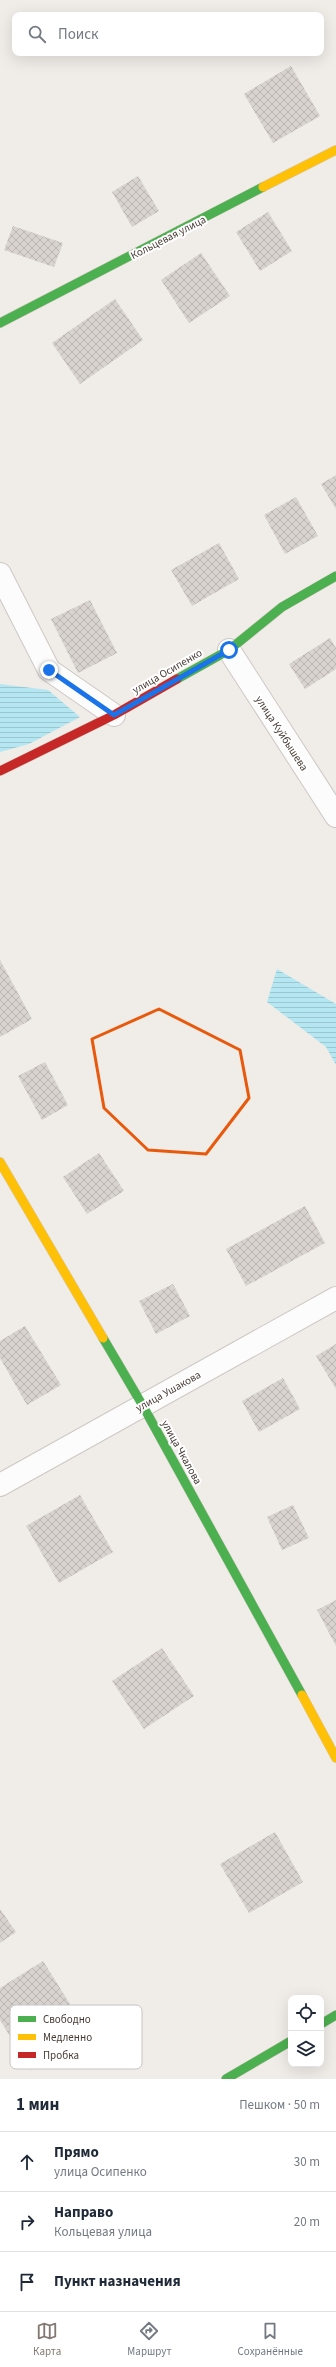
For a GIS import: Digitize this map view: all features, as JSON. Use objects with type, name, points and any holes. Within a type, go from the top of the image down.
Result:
[{"type":"street","name":"Кольцевая улица","points":[[0,323],[336,150]]},
{"type":"street","points":[[0,574],[49,670],[114,715]]},
{"type":"street","name":"улица Осипенко","points":[[0,771],[114,715],[229,650],[282,607],[336,576]]},
{"type":"street","name":"улица Куйбышева","points":[[229,650],[336,816]]},
{"type":"street","name":"улица Чкалова","points":[[0,1162],[143,1406],[336,1758]]},
{"type":"street","name":"улица Ушакова","points":[[0,1485],[336,1298]]},
{"type":"street","points":[[324,2022],[336,2015]]},
{"type":"street","points":[[226,2079],[288,2043]]},
{"type":"highlighted area","points":[[159,1009],[240,1050],[249,1098],[206,1154],[148,1150],[104,1108],[92,1039]]},
{"type":"water","points":[[0,684],[48,690],[80,717],[29,744],[0,752]]},
{"type":"water","points":[[277,969],[336,1004],[336,1065],[326,1047],[267,1002]]},
{"type":"building","points":[[291,66],[320,116],[273,143],[244,94]]},
{"type":"building","points":[[138,176],[159,211],[132,227],[112,192]]},
{"type":"building","points":[[268,212],[292,251],[260,271],[236,232]]},
{"type":"building","points":[[13,226],[63,243],[54,267],[4,250]]},
{"type":"building","points":[[201,253],[230,296],[189,323],[161,280]]},
{"type":"building","points":[[115,299],[143,340],[80,384],[52,343]]},
{"type":"building","points":[[336,475],[336,509],[321,484]]},
{"type":"building","points":[[296,497],[318,536],[285,554],[264,515]]},
{"type":"building","points":[[219,543],[239,579],[192,606],[171,570]]},
{"type":"building","points":[[90,600],[117,653],[78,673],[51,619]]},
{"type":"building","points":[[330,638],[336,648],[336,669],[305,689],[289,664]]},
{"type":"building","points":[[0,960],[32,1019],[0,1037]]},
{"type":"building","points":[[45,1062],[68,1105],[42,1120],[18,1076]]},
{"type":"building","points":[[99,1153],[124,1191],[87,1214],[63,1177]]},
{"type":"building","points":[[305,1206],[325,1243],[246,1286],[226,1249]]},
{"type":"building","points":[[173,1284],[190,1316],[156,1334],[139,1301]]},
{"type":"building","points":[[25,1326],[61,1385],[27,1405],[0,1358],[0,1341]]},
{"type":"building","points":[[336,1344],[336,1389],[316,1356]]},
{"type":"building","points":[[283,1378],[300,1409],[259,1432],[242,1401]]},
{"type":"building","points":[[80,1495],[113,1552],[59,1583],[26,1526]]},
{"type":"building","points":[[293,1505],[309,1538],[282,1550],[267,1517]]},
{"type":"building","points":[[336,1600],[336,1646],[317,1610]]},
{"type":"building","points":[[162,1648],[194,1696],[144,1729],[112,1681]]},
{"type":"building","points":[[275,1832],[303,1882],[249,1913],[220,1864]]},
{"type":"building","points":[[0,1909],[16,1932],[0,1943]]},
{"type":"building","points":[[43,1961],[71,2005],[10,2005],[10,2036],[0,2020],[0,1988]]},
{"type":"traffic: fast","points":[[0,323],[263,187]]},
{"type":"traffic: fast","points":[[177,679],[229,650],[282,607],[336,576]]},
{"type":"traffic: fast","points":[[103,1338],[143,1406],[302,1695]]},
{"type":"traffic: fast","points":[[324,2022],[336,2015]]},
{"type":"traffic: fast","points":[[226,2079],[288,2043]]},
{"type":"traffic: slow","points":[[263,187],[336,150]]},
{"type":"traffic: slow","points":[[0,1162],[103,1338]]},
{"type":"traffic: slow","points":[[302,1695],[336,1758]]},
{"type":"traffic: jam","points":[[0,771],[114,715],[177,679]]},
{"type":"route","points":[[49,670],[114,715],[229,650]]}]
